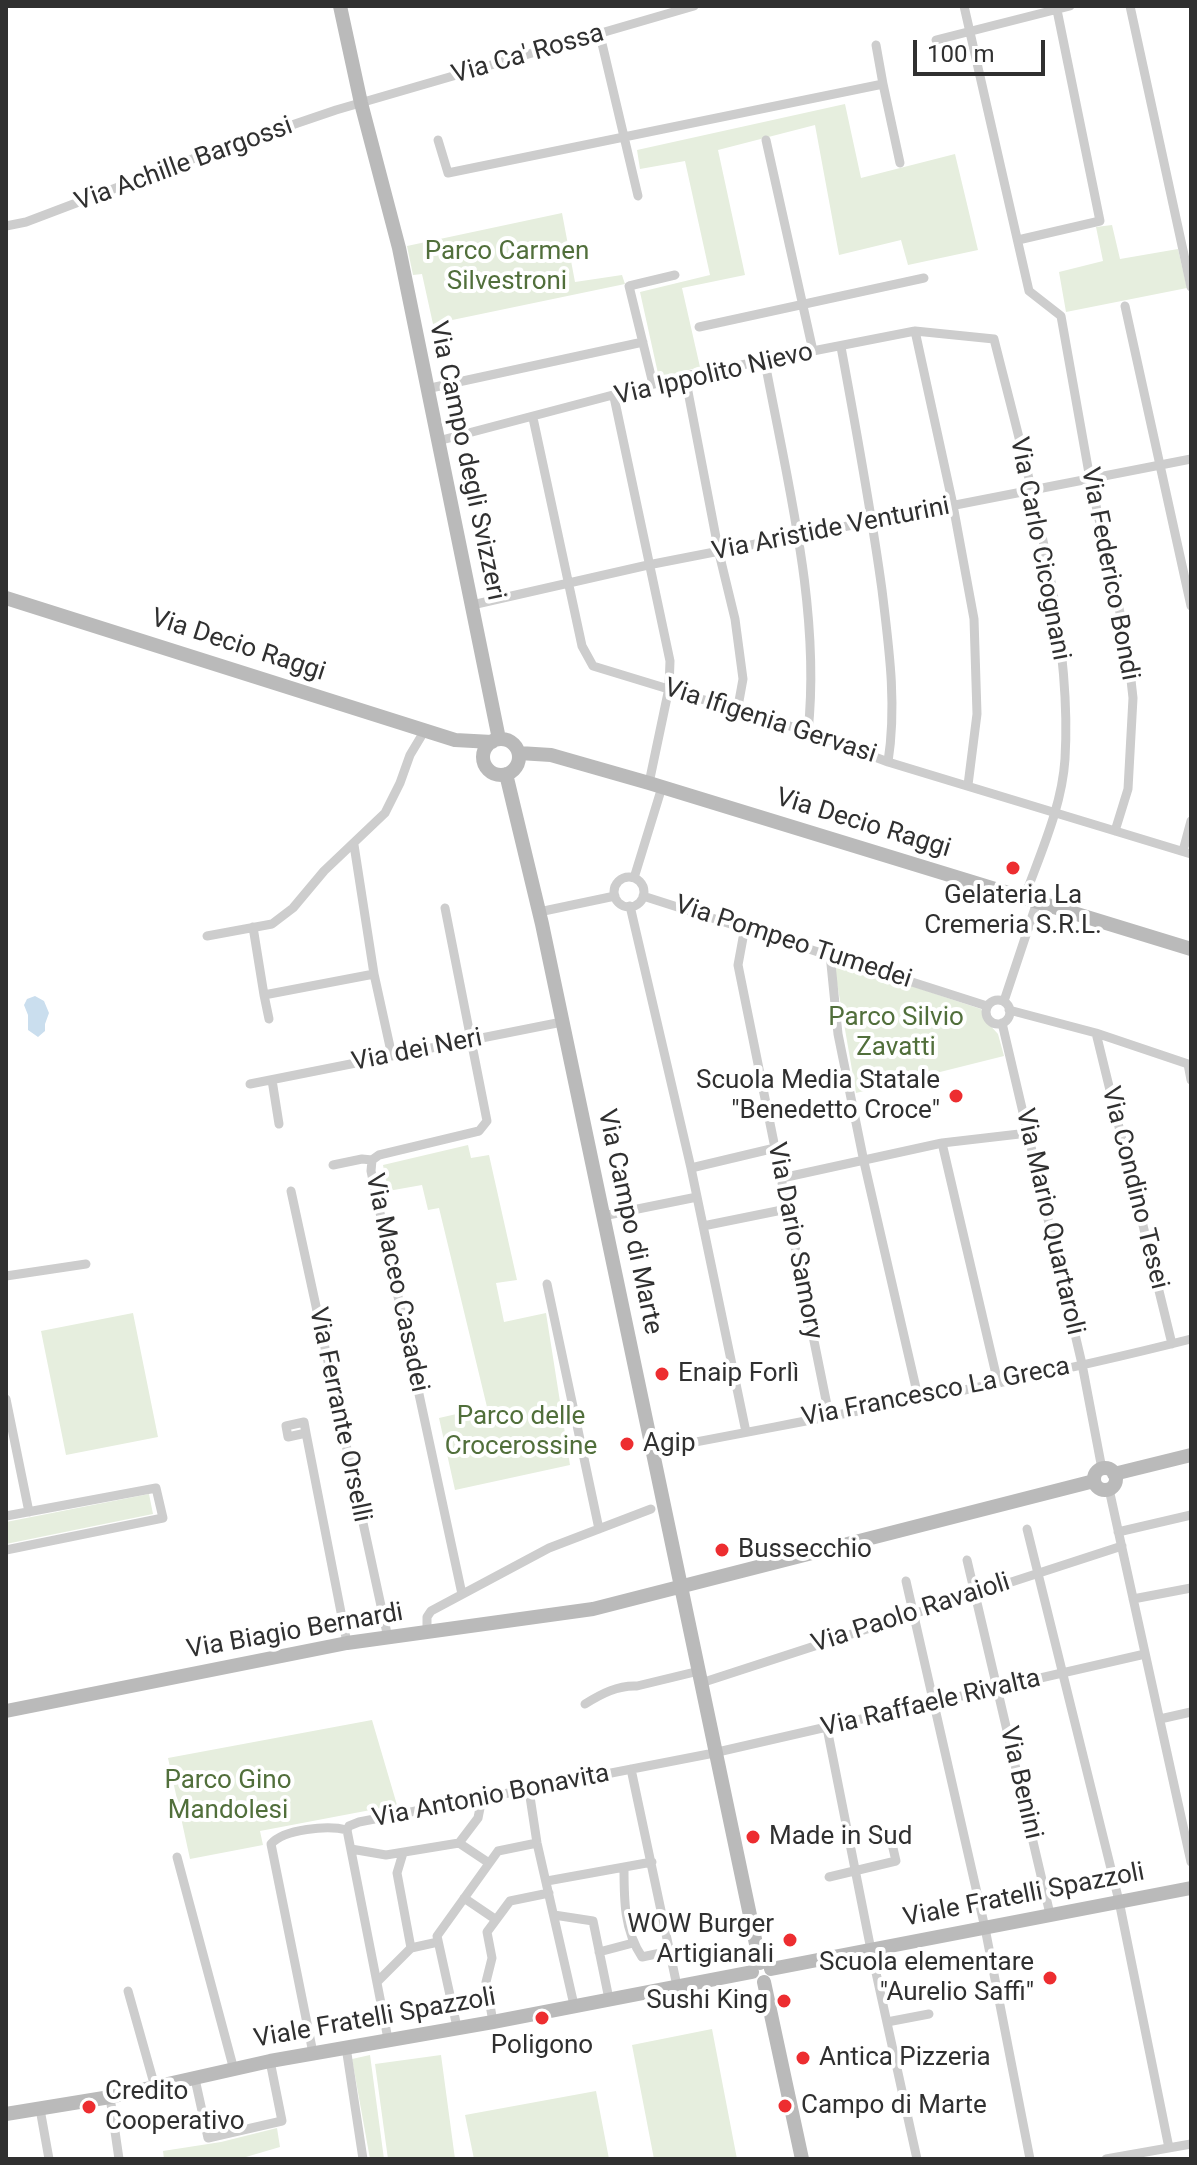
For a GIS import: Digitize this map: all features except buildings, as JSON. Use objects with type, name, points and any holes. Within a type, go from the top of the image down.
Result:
[{"type":"main road","name":"Via Campo degli Svizzeri","points":[[340,6],[361,103],[399,248],[472,605],[495,741]]},
{"type":"main road","name":"Via Decio Raggi","points":[[6,598],[455,740],[495,741]]},
{"type":"main road","name":"Via Decio Raggi","points":[[455,740],[485,765]]},
{"type":"main road","points":[[495,741],[509,741],[519,753],[518,764],[506,774],[496,775],[485,765],[483,754],[495,741]]},
{"type":"main road","name":"Via Decio Raggi","points":[[519,753],[551,755],[656,785],[1191,949]]},
{"type":"main road","name":"Via Campo di Marte","points":[[506,774],[539,912],[802,2159]]},
{"type":"main road","points":[[427,1632],[593,1609],[1191,1455]]},
{"type":"main road","name":"Via Biagio Bernardi","points":[[6,1711],[347,1643],[427,1632]]},
{"type":"main road","name":"Viale Fratelli Spazzoli","points":[[6,2114],[110,2097],[270,2061],[493,2022],[1191,1888]]},
{"type":"street","name":"Via Ca' Rossa","points":[[361,103],[694,6]]},
{"type":"street","points":[[964,6],[1018,240],[1100,221],[1057,10]]},
{"type":"street","points":[[936,40],[1070,6]]},
{"type":"street","points":[[1130,6],[1191,287]]},
{"type":"street","points":[[600,35],[638,196]]},
{"type":"street","points":[[876,45],[900,163]]},
{"type":"street","points":[[438,140],[448,173],[883,84]]},
{"type":"street","name":"Via Achille Bargossi","points":[[6,226],[26,222],[195,158],[361,103]]},
{"type":"street","points":[[766,140],[813,351]]},
{"type":"street","name":"Via Federico Bondi","points":[[1018,240],[1029,291],[1061,316],[1090,479],[1127,644],[1133,698],[1128,789],[1115,831]]},
{"type":"street","points":[[653,384],[629,286],[675,275]]},
{"type":"street","points":[[699,327],[924,278]]},
{"type":"street","points":[[1125,306],[1191,606]]},
{"type":"street","points":[[915,331],[974,619],[977,714],[968,785]]},
{"type":"street","name":"Via Ippolito Nievo","points":[[438,441],[685,376],[915,331],[994,339]]},
{"type":"street","name":"Via Carlo Cicognani","points":[[994,339],[1048,572],[1063,667],[1065,760],[1055,812],[1030,901]]},
{"type":"street","points":[[426,389],[643,342]]},
{"type":"street","points":[[841,347],[873,520],[890,656],[894,727],[888,762]]},
{"type":"street","points":[[765,362],[798,537],[812,660],[808,732]]},
{"type":"street","points":[[685,376],[735,619],[743,679],[737,712]]},
{"type":"street","points":[[614,397],[670,661],[656,785],[634,878]]},
{"type":"street","name":"Via Ifigenia Gervasi","points":[[533,418],[582,646],[593,666],[808,732],[888,762],[1187,853]]},
{"type":"street","name":"Via Aristide Venturini","points":[[472,605],[648,565],[1191,459]]},
{"type":"street","points":[[207,936],[272,924],[293,908],[324,871],[385,813],[410,755],[425,730]]},
{"type":"street","points":[[1187,853],[1191,821]]},
{"type":"street","points":[[354,845],[374,974],[392,1056]]},
{"type":"street","points":[[634,878],[641,883],[643,896],[638,903],[630,906],[620,903],[615,896],[616,887],[621,879],[634,878]]},
{"type":"street","points":[[539,912],[615,896]]},
{"type":"street","name":"Via Pompeo Tumedei","points":[[643,896],[987,1006]]},
{"type":"street","points":[[1030,901],[1006,1006],[1008,1018],[1002,1023],[994,1023],[988,1018],[987,1006],[993,1001],[1006,1006],[1096,1033],[1189,1065],[1191,1080]]},
{"type":"street","points":[[630,906],[691,1168],[746,1432]]},
{"type":"street","points":[[333,1165],[372,1160],[376,1156],[479,1131],[487,1121],[445,908]]},
{"type":"street","points":[[253,927],[269,1019]]},
{"type":"street","name":"Via Dario Samory","points":[[745,927],[738,965],[829,1415]]},
{"type":"street","points":[[830,954],[838,1034],[919,1401]]},
{"type":"street","points":[[264,995],[374,974]]},
{"type":"street","name":"Via dei Neri","points":[[250,1084],[562,1022]]},
{"type":"street","name":"Via Mario Quartaroli","points":[[1002,1023],[1082,1364],[1191,1862]]},
{"type":"street","name":"Via Condino Tesei","points":[[1096,1033],[1172,1344]]},
{"type":"street","points":[[272,1080],[279,1124]]},
{"type":"street","points":[[782,1178],[942,1143],[1028,1133]]},
{"type":"street","points":[[942,1143],[998,1383]]},
{"type":"street","points":[[691,1168],[775,1148]]},
{"type":"street","name":"Via Maceo Casadei","points":[[372,1160],[371,1171],[462,1594]]},
{"type":"street","name":"Via Ferrante Orselli","points":[[291,1191],[388,1638]]},
{"type":"street","points":[[603,1216],[697,1197]]},
{"type":"street","points":[[703,1226],[787,1209]]},
{"type":"street","points":[[6,1276],[86,1264]]},
{"type":"street","points":[[547,1284],[599,1529]]},
{"type":"street","name":"Via Francesco La Greca","points":[[680,1445],[829,1415],[919,1401],[1191,1339]]},
{"type":"street","points":[[6,1399],[29,1512]]},
{"type":"street","points":[[306,1433],[347,1643]]},
{"type":"street","points":[[6,1516],[156,1488],[163,1518],[6,1550]]},
{"type":"street","name":"Via Biagio Bernardi","points":[[427,1632],[429,1613],[462,1594],[533,1556],[651,1509]]},
{"type":"street","points":[[1118,1532],[1191,1515]]},
{"type":"street","points":[[1027,1529],[1119,1901],[1169,2148]]},
{"type":"street","name":"Via Paolo Ravaioli","points":[[585,1704],[627,1685],[700,1677],[1122,1546]]},
{"type":"street","name":"Via Benini","points":[[967,1560],[1050,1914]]},
{"type":"street","points":[[906,1581],[985,1928],[1030,2159]]},
{"type":"street","points":[[1133,1599],[1191,1588]]},
{"type":"street","name":"Via Raffaele Rivalta","points":[[716,1752],[1145,1654]]},
{"type":"street","points":[[1160,1719],[1191,1712]]},
{"type":"street","points":[[827,1728],[917,2159]]},
{"type":"street","name":"Via Antonio Bonavita","points":[[313,2053],[271,1844],[279,1837],[317,1828],[347,1830],[359,1822],[716,1752]]},
{"type":"street","points":[[631,1769],[677,1986]]},
{"type":"street","points":[[529,1790],[537,1843],[574,2005]]},
{"type":"street","points":[[351,1849],[386,1855],[459,1843],[478,1818],[482,1798]]},
{"type":"street","points":[[347,1830],[388,2039]]},
{"type":"street","points":[[829,1877],[896,1861],[890,1835]]},
{"type":"street","points":[[459,1843],[489,1863]]},
{"type":"street","points":[[457,2027],[437,1936],[498,1851],[537,1843]]},
{"type":"street","points":[[403,1853],[397,1873],[411,1948]]},
{"type":"street","points":[[177,1857],[234,2070]]},
{"type":"street","points":[[547,1881],[652,1862]]},
{"type":"street","points":[[624,1868],[624,1905],[633,1943],[642,1957],[670,1951]]},
{"type":"street","points":[[493,2022],[486,1982],[492,1958],[487,1932],[510,1901],[549,1893]]},
{"type":"street","points":[[464,1898],[495,1919]]},
{"type":"street","points":[[554,1915],[593,1921],[609,1999]]},
{"type":"street","points":[[377,1982],[411,1948],[438,1942]]},
{"type":"street","points":[[599,1952],[633,1943]]},
{"type":"street","points":[[128,1991],[155,2087]]},
{"type":"street","points":[[887,2022],[929,2014]]},
{"type":"street","points":[[346,2047],[363,2159]]},
{"type":"street","points":[[195,2079],[208,2138],[282,2121],[270,2061]]},
{"type":"street","points":[[110,2097],[119,2159]]},
{"type":"street","points":[[40,2109],[49,2159]]},
{"type":"street","points":[[1106,2159],[1191,2144]]},
{"type":"green space","points":[[845,104],[861,178],[955,154],[978,250],[908,265],[901,240],[839,255],[815,125],[718,150],[745,275],[682,288],[700,367],[659,378],[640,292],[710,275],[685,161],[640,169],[637,150]]},
{"type":"green space","name":"Parco Carmen Silvestroni","points":[[562,213],[575,282],[622,275],[625,284],[433,324],[422,274],[413,275],[407,246]]},
{"type":"green space","points":[[1112,225],[1120,259],[1178,249],[1187,288],[1066,312],[1059,272],[1103,261],[1096,227]]},
{"type":"green space","name":"Parco Silvio Zavatti","points":[[833,960],[981,1009],[998,1034],[1004,1056],[856,1093]]},
{"type":"green space","name":"Parco delle Crocerossine","points":[[468,1145],[471,1158],[489,1155],[517,1280],[496,1283],[504,1322],[546,1313],[570,1465],[455,1490],[439,1418],[487,1407],[439,1208],[428,1210],[422,1185],[388,1191],[383,1165]]},
{"type":"green space","points":[[133,1313],[158,1437],[66,1455],[41,1331]]},
{"type":"green space","points":[[149,1494],[153,1514],[6,1544],[6,1522]]},
{"type":"green space","name":"Parco Gino Mandolesi","points":[[372,1720],[397,1805],[260,1831],[263,1845],[190,1859],[168,1758]]},
{"type":"green space","points":[[712,2029],[737,2159],[654,2159],[632,2045]]},
{"type":"green space","points":[[370,2055],[384,2159],[370,2159],[352,2059]]},
{"type":"green space","points":[[441,2055],[455,2159],[388,2159],[375,2064]]},
{"type":"green space","points":[[596,2091],[609,2159],[474,2159],[465,2115]]},
{"type":"green space","points":[[277,2128],[280,2147],[239,2159],[164,2159],[163,2151],[221,2142]]},
{"type":"water","points":[[35,996],[44,1001],[49,1013],[45,1031],[38,1037],[28,1030],[24,1005],[27,999]]},
{"type":"place","name":"Gelateria La Cremeria S.R.L.","points":[[1013,868]]},
{"type":"place","name":"Scuola Media Statale \"Benedetto Croce\"","points":[[956,1096]]},
{"type":"place","name":"Enaip Forlì","points":[[662,1374]]},
{"type":"place","name":"Agip","points":[[627,1444]]},
{"type":"place","name":"Bussecchio","points":[[722,1550]]},
{"type":"place","name":"Made in Sud","points":[[753,1837]]},
{"type":"place","name":"WOW Burger Artigianali","points":[[790,1940]]},
{"type":"place","name":"Scuola elementare \"Aurelio Saffi\"","points":[[1050,1978]]},
{"type":"place","name":"Sushi King","points":[[784,2001]]},
{"type":"place","name":"Poligono","points":[[542,2018]]},
{"type":"place","name":"Antica Pizzeria","points":[[803,2058]]},
{"type":"place","name":"Campo di Marte","points":[[785,2106]]},
{"type":"place","name":"Credito Cooperativo","points":[[89,2107]]}]
